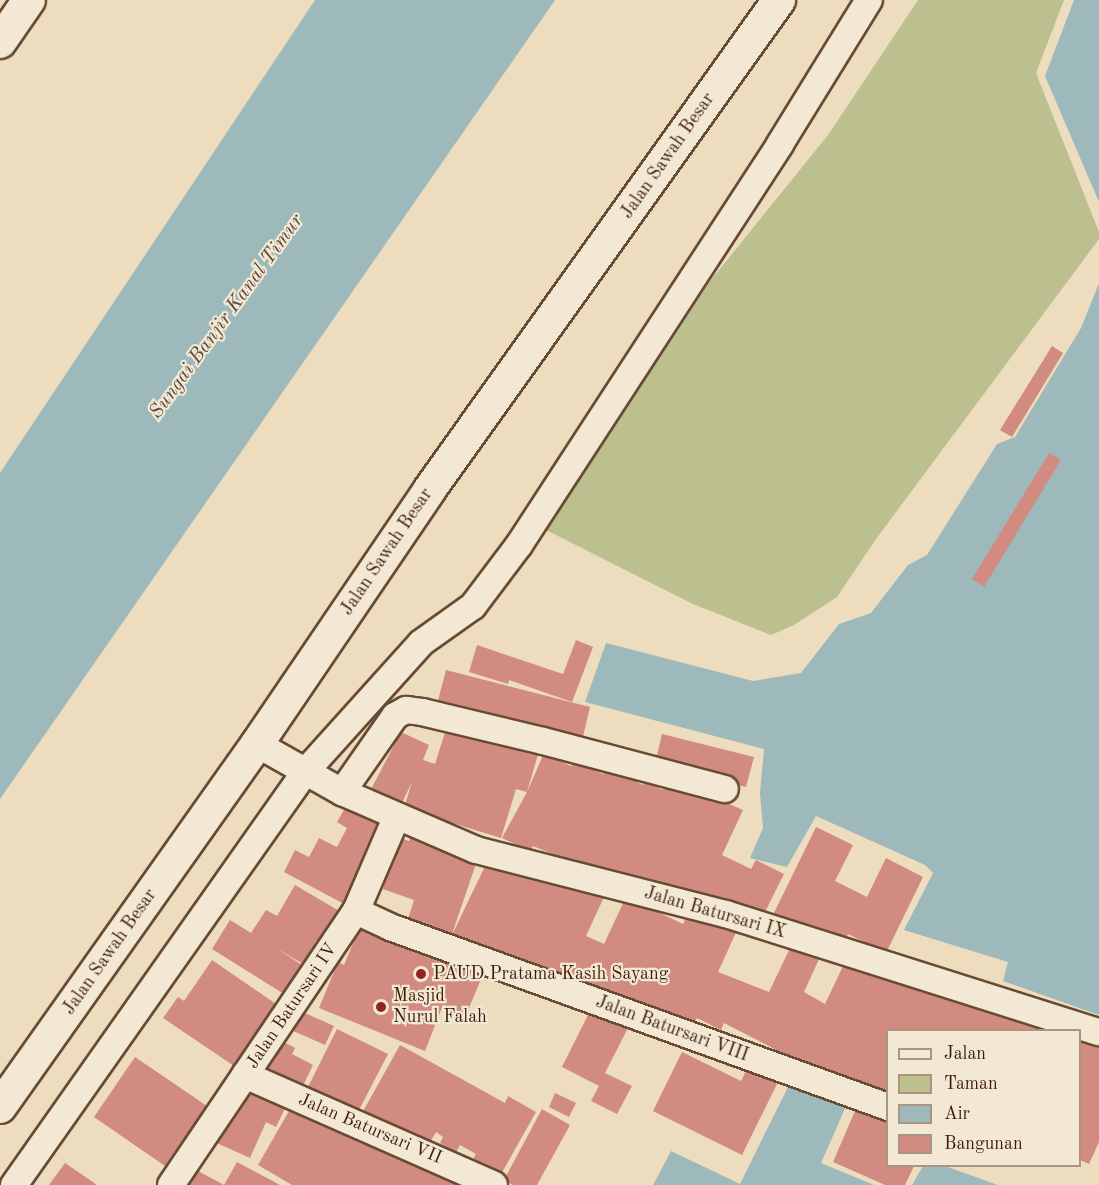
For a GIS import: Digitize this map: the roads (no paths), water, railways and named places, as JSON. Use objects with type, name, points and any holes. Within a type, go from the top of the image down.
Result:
[{"type":"street","points":[[0,42],[29,0]]},
{"type":"street","name":"Jalan Sawah Besar","points":[[0,1107],[257,744],[430,489],[779,0]]},
{"type":"street","points":[[14,1185],[308,774],[421,643],[472,606],[519,545],[780,144],[869,0]]},
{"type":"street","points":[[339,790],[395,717],[406,710],[543,741],[725,789]]},
{"type":"street","points":[[257,744],[308,774]]},
{"type":"street","name":"Jalan Batursari IX","points":[[308,774],[396,818],[476,850],[726,914],[1099,1032]]},
{"type":"street","name":"Jalan Batursari IV","points":[[171,1185],[356,911],[396,818]]},
{"type":"street","name":"Jalan Batursari VIII","points":[[356,911],[390,927],[886,1106]]},
{"type":"street","name":"Jalan Batursari VII","points":[[245,1075],[494,1185]]},
{"type":"water","name":"Sungai Banjir Kanal Timur","points":[[315,0],[555,0],[0,799],[0,473]]},
{"type":"water","points":[[1074,0],[1099,0],[1099,202],[1045,76]]},
{"type":"water","points":[[1099,283],[1099,1015],[1003,981],[1008,962],[904,930],[933,873],[925,865],[816,816],[787,867],[750,858],[763,828],[760,793],[764,749],[585,702],[606,643],[753,681],[801,673],[839,624],[871,613],[908,565],[927,555],[997,444],[1015,437],[1081,328]]},
{"type":"water","points":[[788,1087],[847,1104],[821,1163],[874,1185],[653,1185],[671,1151],[740,1184]]},
{"type":"water","points":[[922,1167],[948,1167],[998,1185],[912,1185]]},
{"type":"place","name":"PAUD Pratama Kasih Sayang","points":[[421,974]]},
{"type":"place","name":"Masjid Nurul Falah","points":[[381,1007]]}]
